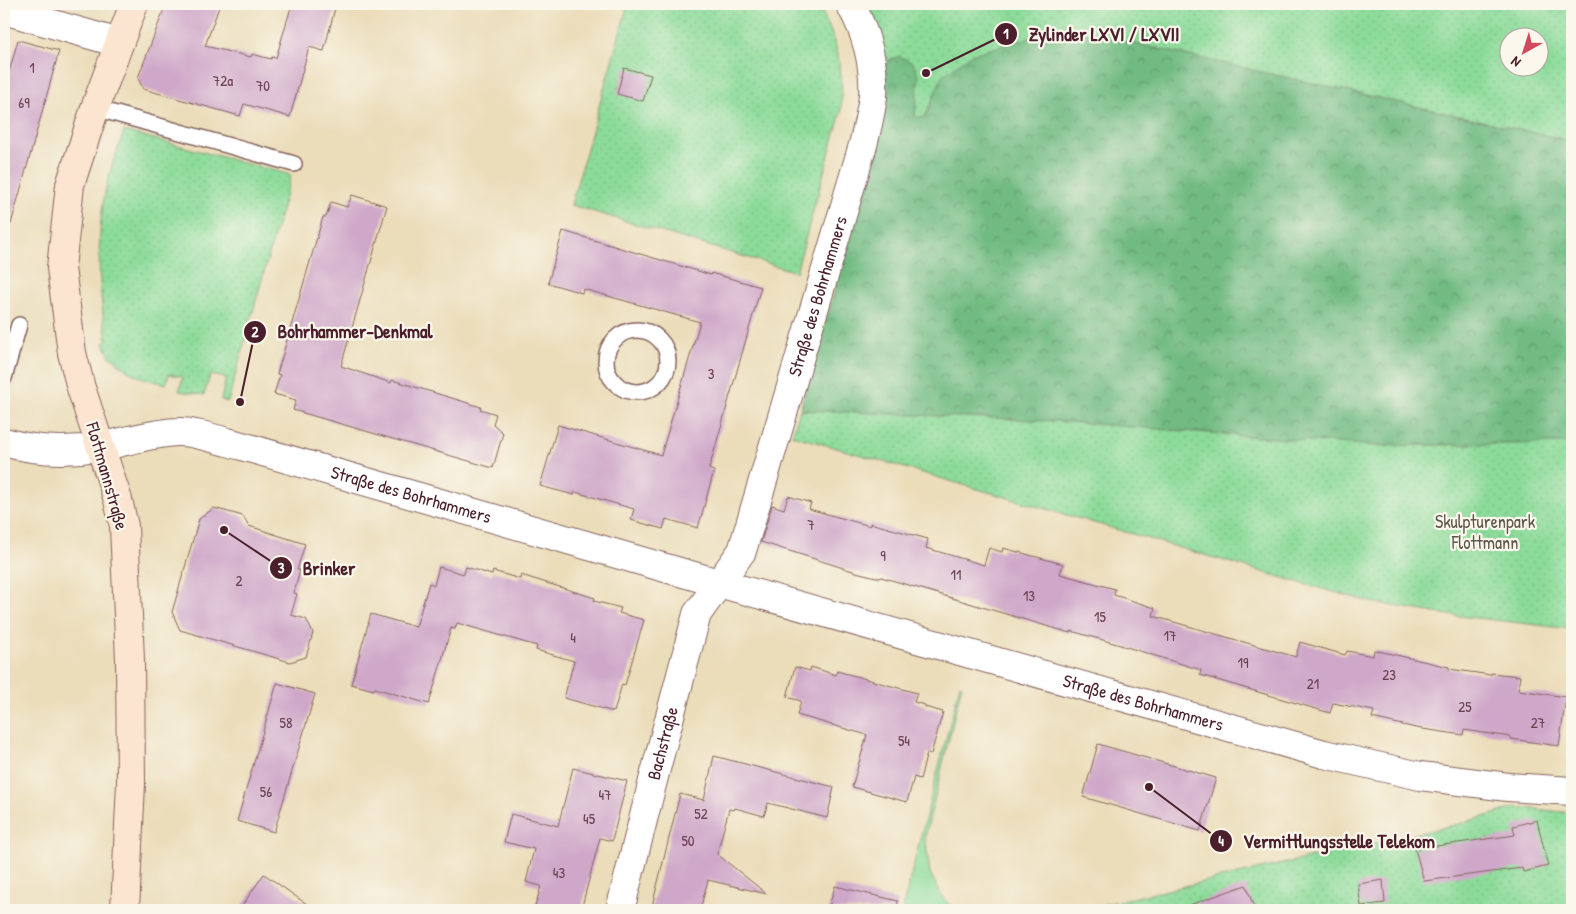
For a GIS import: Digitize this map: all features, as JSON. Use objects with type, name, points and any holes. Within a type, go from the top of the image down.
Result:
[{"type":"street","name":"Flottmannstraße","points":[[125,910],[131,763],[130,660],[124,526],[118,500],[81,388],[72,353],[62,268],[70,185],[95,108],[134,4]]},
{"type":"street","name":"Straße des Bohrhammers","points":[[720,583],[742,551],[864,145],[873,94],[871,64],[866,40],[850,4]]},
{"type":"street","points":[[4,10],[119,43]]},
{"type":"street","name":"Straße des Bohrhammers","points":[[4,442],[25,448],[64,450],[100,447],[152,434],[181,432],[242,446],[1324,754],[1420,776],[1508,787],[1572,791]]},
{"type":"street","name":"Bachstraße","points":[[620,910],[697,614],[720,583]]},
{"type":"lane","points":[[95,108],[294,164]]},
{"type":"lane","points":[[4,378],[19,325]]},
{"type":"lane","points":[[631,330],[642,330],[652,333],[660,339],[666,348],[668,358],[668,368],[664,378],[657,386],[648,391],[638,392],[618,386],[611,378],[607,369],[608,348],[614,340],[631,330]]},
{"type":"green space","points":[[628,4],[817,4],[835,42],[840,69],[841,112],[796,272],[571,205]]},
{"type":"green space","points":[[866,4],[1572,4],[1572,141],[1065,28],[972,54],[942,76],[925,117],[915,117],[919,76],[913,63],[899,56],[890,59],[884,67],[873,22]]},
{"type":"green space","points":[[1065,28],[1572,141],[1572,443],[1374,446],[1055,421],[800,410],[882,126],[884,67],[890,59],[899,56],[913,63],[919,76],[915,116],[925,117],[942,76],[972,54]]},
{"type":"green space","points":[[124,131],[291,175],[228,402],[221,400],[226,378],[210,375],[204,395],[179,391],[183,377],[169,374],[166,384],[136,375],[124,368],[113,357],[110,357],[104,343],[107,341],[99,260],[101,220],[111,167]]},
{"type":"green space","name":"Skulpturenpark Flottmann","points":[[800,410],[1055,421],[1374,446],[1572,443],[1572,629],[1441,614],[1371,602],[1304,584],[792,435]]},
{"type":"green space","points":[[960,684],[962,685],[925,837],[930,873],[942,897],[955,910],[902,910]]},
{"type":"green space","points":[[1517,807],[1572,813],[1572,910],[1101,910],[1101,905],[1459,824]]},
{"type":"building","points":[[166,4],[220,4],[205,46],[251,57],[252,54],[271,59],[272,57],[276,58],[292,4],[336,4],[324,51],[309,47],[290,117],[244,104],[240,116],[143,89],[138,78]]},
{"type":"building","points":[[18,40],[59,51],[11,224],[4,223],[4,90]]},
{"type":"building","points":[[624,68],[651,75],[643,101],[617,94]]},
{"type":"building","points":[[352,195],[387,206],[341,366],[391,383],[392,380],[481,407],[480,409],[496,414],[493,424],[503,433],[493,468],[293,410],[296,400],[274,394],[280,375],[277,374],[323,217],[326,217],[331,202],[347,207]]},
{"type":"building","points":[[563,231],[711,275],[711,273],[761,287],[709,469],[714,471],[698,528],[666,519],[663,529],[631,520],[634,509],[575,492],[574,495],[540,486],[558,425],[661,455],[700,322],[583,289],[582,293],[548,283]]},
{"type":"building","points":[[788,496],[811,503],[809,509],[870,526],[870,523],[928,539],[926,548],[984,565],[989,548],[1002,552],[1003,548],[1063,564],[1060,574],[1115,589],[1114,595],[1155,608],[1153,616],[1296,657],[1300,642],[1345,655],[1347,651],[1373,656],[1374,650],[1449,667],[1449,669],[1491,675],[1491,673],[1520,676],[1518,690],[1566,697],[1559,746],[1464,730],[1463,735],[1416,728],[1372,718],[1374,711],[1333,703],[1330,713],[1200,675],[1201,670],[1117,644],[1071,631],[1070,633],[881,577],[856,572],[761,542],[772,505],[784,509]]},
{"type":"building","points":[[214,508],[243,516],[249,526],[305,544],[297,570],[300,570],[294,593],[297,594],[291,615],[306,619],[313,633],[306,657],[290,662],[180,630],[172,612],[199,519]]},
{"type":"building","points":[[439,567],[464,574],[466,567],[492,575],[493,571],[520,579],[521,575],[595,598],[594,601],[621,608],[619,613],[644,620],[625,685],[622,684],[614,712],[564,698],[574,661],[536,650],[537,646],[457,623],[455,629],[451,628],[429,704],[375,688],[374,690],[351,684],[371,614],[416,627],[429,583],[434,585]]},
{"type":"building","points":[[795,667],[810,671],[811,667],[836,675],[837,671],[917,693],[914,702],[943,712],[931,754],[927,753],[920,779],[914,777],[907,802],[852,787],[867,735],[797,715],[801,701],[787,697]]},
{"type":"building","points":[[277,683],[315,694],[274,832],[237,821]]},
{"type":"building","points":[[1098,744],[1216,778],[1200,831],[1083,797]]},
{"type":"building","points":[[714,756],[834,787],[827,818],[768,803],[764,816],[735,808],[734,810],[729,809],[717,854],[767,894],[708,880],[700,910],[651,910],[680,794],[704,800]]},
{"type":"building","points":[[573,768],[627,781],[612,841],[600,838],[581,910],[534,910],[541,886],[526,882],[534,849],[504,842],[511,814],[558,826]]},
{"type":"building","points":[[1537,820],[1548,866],[1523,872],[1522,868],[1424,881],[1415,849],[1515,835],[1513,826]]},
{"type":"building","points":[[264,874],[315,910],[239,910]]},
{"type":"building","points":[[1383,880],[1385,903],[1361,906],[1358,884]]},
{"type":"building","points":[[1246,885],[1255,910],[1185,910],[1184,907]]},
{"type":"building","points":[[835,886],[898,901],[897,910],[828,910]]},
{"type":"place","name":"Zylinder LXVI / LXVII","points":[[926,73]]},
{"type":"place","name":"Bohrhammer-Denkmal","points":[[240,402]]},
{"type":"place","name":"Brinker","points":[[224,530]]},
{"type":"place","name":"Vermittlungsstelle Telekom","points":[[1149,787]]}]
